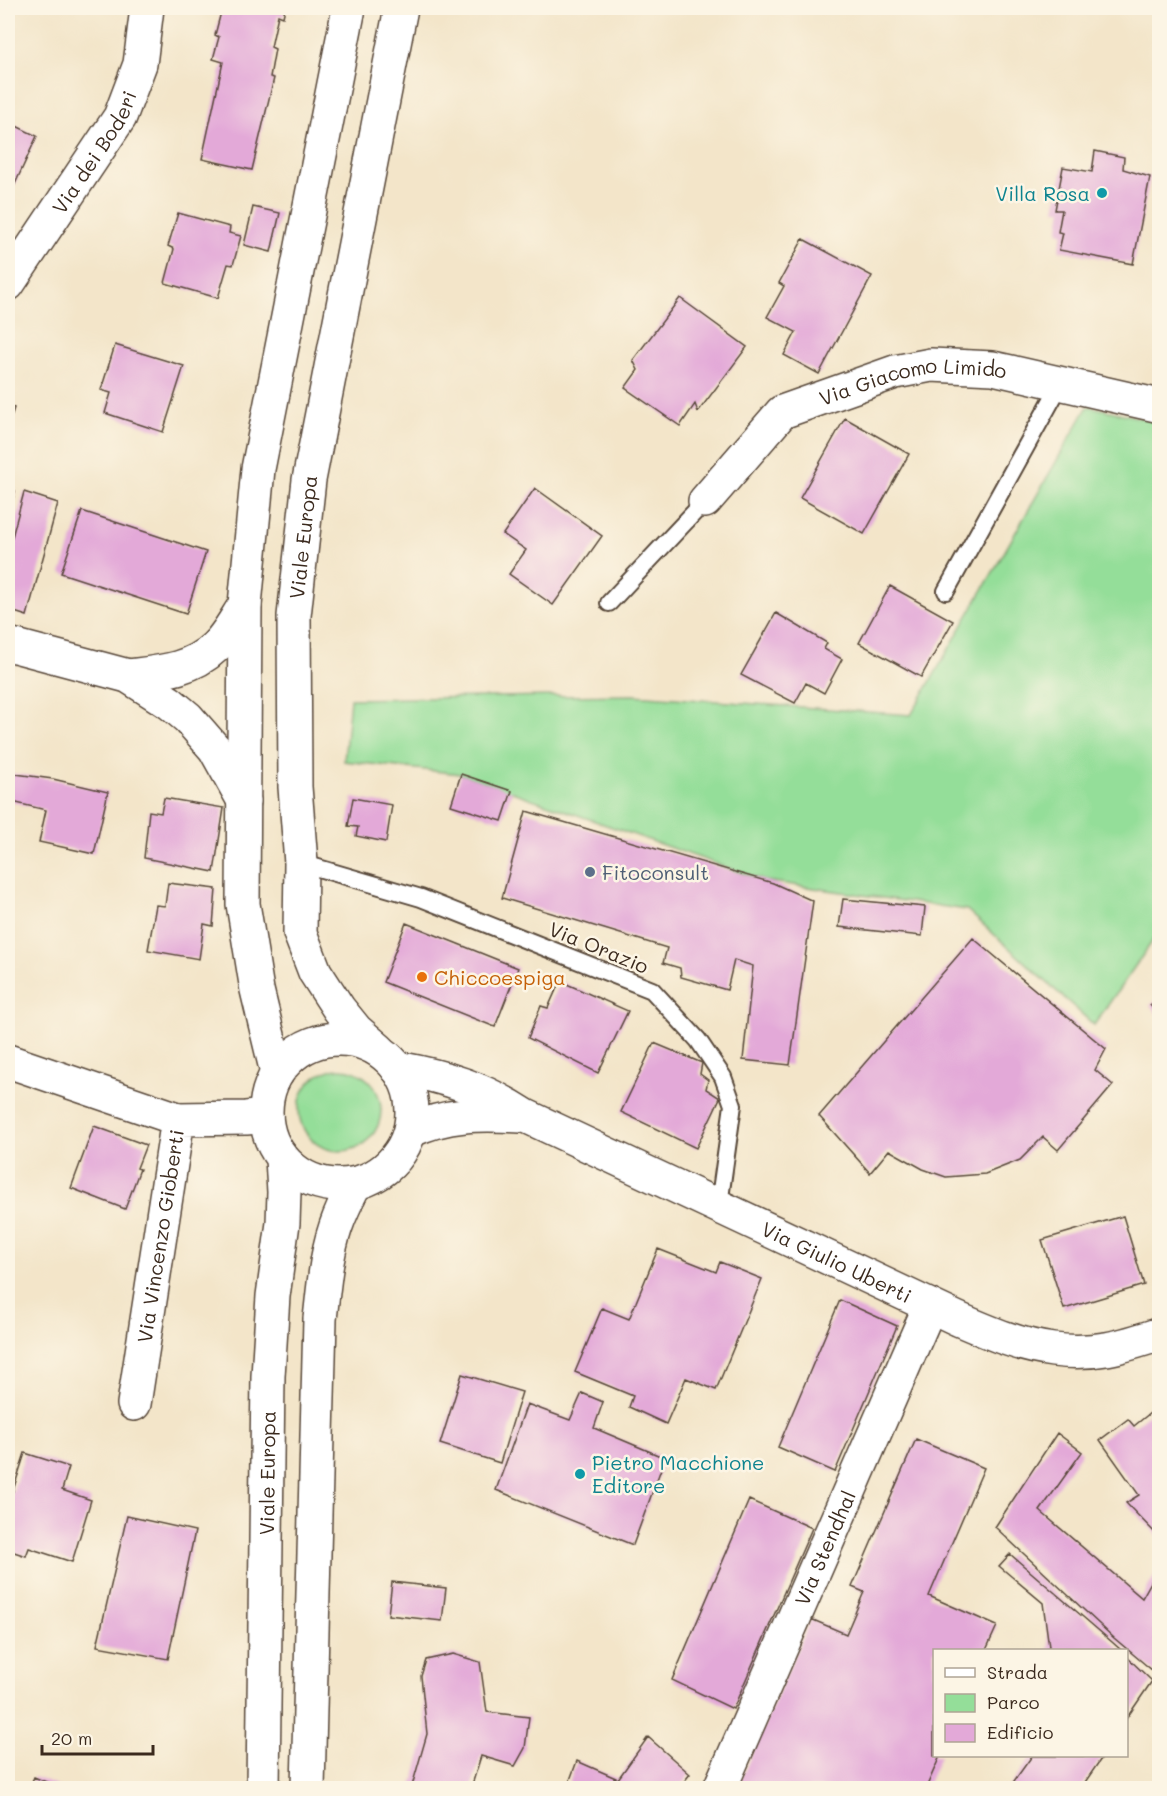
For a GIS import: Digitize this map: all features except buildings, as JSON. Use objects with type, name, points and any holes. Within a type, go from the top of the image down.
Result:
[{"type":"street","name":"Via dei Boderi","points":[[8,284],[120,117],[140,64],[147,8]]},
{"type":"street","points":[[278,1073],[256,990],[243,904],[245,605],[258,469],[350,8]]},
{"type":"street","name":"Viale Europa","points":[[388,1059],[358,1041],[335,1039],[312,1044],[293,1055],[278,1073],[268,1094],[266,1116],[271,1138],[282,1158],[297,1172],[315,1181],[334,1185],[355,1184],[374,1177],[390,1165],[402,1150],[410,1131],[412,1109],[408,1088],[388,1059],[356,1030],[315,972],[300,933],[301,863],[295,787],[294,616],[309,480],[401,8]]},
{"type":"street","name":"Via Giacomo Limido","points":[[705,501],[782,412],[895,372],[931,365],[993,368],[1059,385],[1160,406]]},
{"type":"street","points":[[128,676],[164,671],[195,663],[217,646],[245,605]]},
{"type":"street","points":[[8,645],[128,676],[170,703],[188,718],[215,749],[244,801]]},
{"type":"street","name":"Via Giulio Uberti","points":[[388,1059],[462,1083],[506,1103],[526,1116],[983,1330],[1051,1350],[1086,1352],[1118,1348],[1160,1334]]},
{"type":"street","points":[[8,1061],[178,1119]]},
{"type":"street","name":"Via Giulio Uberti","points":[[410,1131],[429,1122],[465,1115],[526,1116]]},
{"type":"street","name":"Via Vincenzo Gioberti","points":[[134,1404],[178,1119],[266,1116]]},
{"type":"street","name":"Viale Europa","points":[[263,1788],[268,1376],[273,1296],[283,1223],[282,1158]]},
{"type":"street","points":[[308,1788],[320,1319],[332,1242],[339,1218],[355,1184]]},
{"type":"street","name":"Via Stendhal","points":[[720,1788],[930,1306]]},
{"type":"lane","points":[[946,591],[1059,385]]},
{"type":"lane","points":[[609,603],[705,501]]},
{"type":"lane","name":"Via Orazio","points":[[301,863],[421,898],[652,990],[698,1040],[723,1077],[733,1104],[719,1205]]},
{"type":"green space","points":[[1088,406],[1159,422],[1159,932],[1094,1025],[967,910],[765,881],[461,774],[344,761],[350,699],[633,695],[911,715]]},
{"type":"green space","points":[[340,1069],[356,1072],[369,1081],[378,1094],[381,1110],[378,1126],[369,1139],[356,1148],[340,1151],[324,1148],[311,1139],[302,1126],[299,1110],[302,1094],[311,1081],[324,1072]]},
{"type":"place","name":"Villa Rosa","points":[[1102,193]]},
{"type":"place","name":"Fitoconsult","points":[[590,872]]},
{"type":"place","name":"Chiccoespiga","points":[[422,977]]},
{"type":"place","name":"Pietro Macchione Editore","points":[[580,1474]]}]
